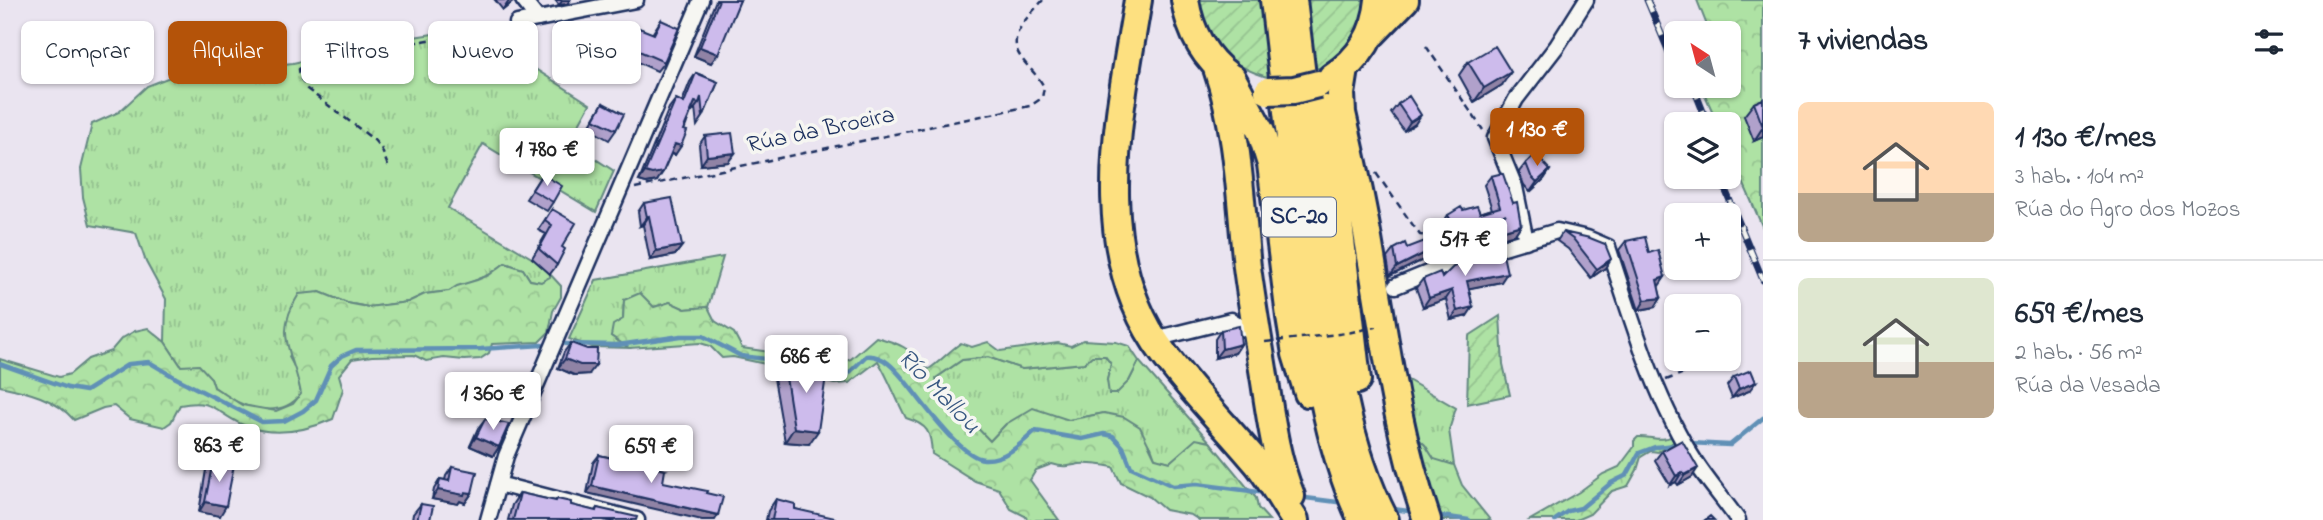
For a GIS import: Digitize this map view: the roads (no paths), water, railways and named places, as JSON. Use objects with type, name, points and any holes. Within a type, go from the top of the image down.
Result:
[{"type":"highway","points":[[1138,0],[1119,117],[1114,170],[1115,218],[1123,268],[1139,312],[1162,352],[1259,465],[1295,520]]},
{"type":"highway","points":[[1185,0],[1195,37],[1225,73],[1267,148],[1296,354],[1315,418],[1330,433]]},
{"type":"highway","name":"SC-20","points":[[1274,0],[1315,351],[1330,433],[1343,475],[1362,520]]},
{"type":"highway","name":"SC-20","points":[[1293,0],[1334,342],[1349,428],[1357,455],[1385,520]]},
{"type":"highway","points":[[1371,35],[1379,0]]},
{"type":"highway","points":[[1225,73],[1252,88],[1268,91],[1294,90],[1331,77],[1405,0]]},
{"type":"highway","points":[[1225,73],[1247,268],[1261,339],[1273,439],[1283,476],[1300,520]]},
{"type":"highway","points":[[1331,77],[1326,111],[1361,424],[1357,455]]},
{"type":"highway","points":[[1331,77],[1340,94],[1367,231],[1391,384],[1415,486],[1427,520]]},
{"type":"street","points":[[523,0],[538,19]]},
{"type":"street","points":[[528,21],[636,0]]},
{"type":"street","points":[[488,520],[506,456],[701,0]]},
{"type":"street","points":[[1526,241],[1515,187],[1495,138],[1516,99],[1557,46],[1586,0]]},
{"type":"street","points":[[1396,286],[1457,261],[1557,231],[1587,237],[1608,247],[1636,334],[1657,384],[1686,444],[1738,520]]},
{"type":"street","points":[[1154,339],[1231,320],[1261,339]]},
{"type":"street","points":[[498,484],[637,520]]},
{"type":"waterway","name":"Río Mallou","points":[[566,344],[618,345],[681,336],[703,336],[741,356],[792,366]]},
{"type":"waterway","name":"Río Mallou","points":[[0,364],[68,388],[86,391],[129,364],[149,362],[262,422],[284,421],[303,411],[316,400],[331,366],[342,356],[356,350],[481,349],[542,345]]},
{"type":"waterway","name":"Río Mallou","points":[[821,374],[842,380],[866,356],[878,357],[897,372],[953,439],[964,449],[984,459],[1006,454],[1035,431],[1082,439],[1104,434],[1113,436],[1123,447],[1131,467],[1173,486],[1197,484],[1266,493]]},
{"type":"waterway","name":"Río Mallou","points":[[1689,443],[1730,445],[1763,418]]},
{"type":"waterway","name":"Río Mallou","points":[[1555,520],[1568,511],[1581,508],[1611,483],[1627,475],[1639,453],[1655,447],[1677,445]]},
{"type":"waterway","name":"Río Mallou","points":[[1298,497],[1345,503]]},
{"type":"waterway","name":"Río Mallou","points":[[1393,509],[1416,512]]},
{"type":"waterway","name":"Río Mallou","points":[[1434,515],[1469,520]]},
{"type":"railway","points":[[1647,0],[1664,40]]},
{"type":"railway","points":[[1698,98],[1703,112]]},
{"type":"railway","points":[[1725,189],[1763,280]]}]
